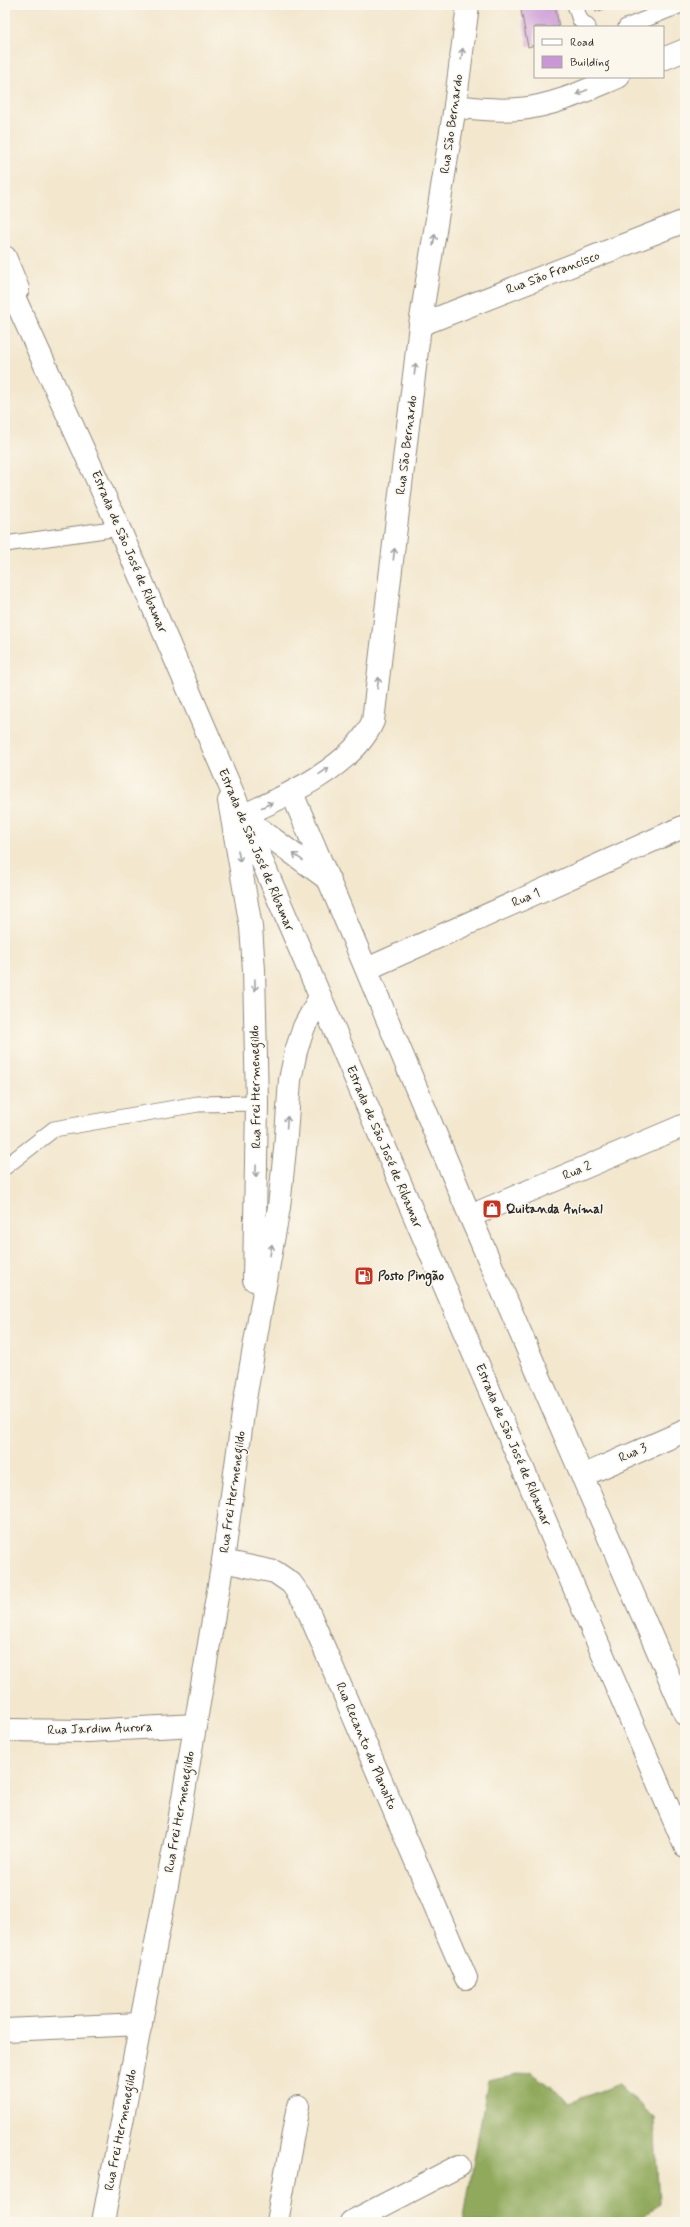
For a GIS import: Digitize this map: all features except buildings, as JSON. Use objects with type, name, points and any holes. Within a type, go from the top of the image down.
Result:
[{"type":"street","name":"Rua São Bernardo","points":[[242,816],[292,793],[352,752],[368,734],[373,721],[420,325],[455,106],[468,5]]},
{"type":"street","points":[[664,59],[685,50]]},
{"type":"street","points":[[455,106],[487,110],[521,109],[564,99],[616,78]]},
{"type":"street","name":"Rua São Francisco","points":[[420,325],[685,221]]},
{"type":"street","name":"Estrada de São José de Ribamar","points":[[5,257],[84,449]]},
{"type":"street","name":"Estrada de São José de Ribamar","points":[[5,277],[119,528],[224,776],[685,1846]]},
{"type":"street","name":"Rua Frei Hermenegildo","points":[[224,776],[251,927],[254,970],[257,1104],[255,1264],[245,1399]]},
{"type":"street","points":[[292,793],[470,1216],[685,1714]]},
{"type":"street","points":[[242,816],[330,881]]},
{"type":"street","name":"Rua 1","points":[[367,969],[685,826]]},
{"type":"street","name":"Rua Frei Hermenegildo","points":[[103,2222],[141,2024],[223,1562],[245,1399],[279,1207],[290,1080],[296,1051],[304,1027],[320,997]]},
{"type":"street","name":"Rua 2","points":[[470,1216],[685,1125]]},
{"type":"street","name":"Rua 3","points":[[582,1476],[685,1431]]},
{"type":"street","name":"Rua Recanto do Planalto","points":[[223,1562],[275,1572],[291,1583],[304,1601],[466,1978]]},
{"type":"street","name":"Rua Jardim Aurora","points":[[5,1730],[87,1731],[195,1725]]},
{"type":"street","points":[[5,2030],[141,2024]]},
{"type":"street","points":[[277,2222],[298,2106]]},
{"type":"street","points":[[351,2222],[459,2166]]},
{"type":"lane","points":[[575,5],[580,20],[587,26]]},
{"type":"lane","points":[[628,26],[681,5]]},
{"type":"lane","points":[[5,544],[119,528]]},
{"type":"lane","points":[[5,1167],[54,1129],[198,1104],[257,1104]]},
{"type":"green space","points":[[531,2072],[570,2102],[619,2084],[654,2118],[659,2203],[636,2222],[463,2222],[488,2081]]},
{"type":"place","name":"Quitanda Animal","points":[[492,1209]]},
{"type":"place","name":"Posto Pingão","points":[[364,1276]]}]
